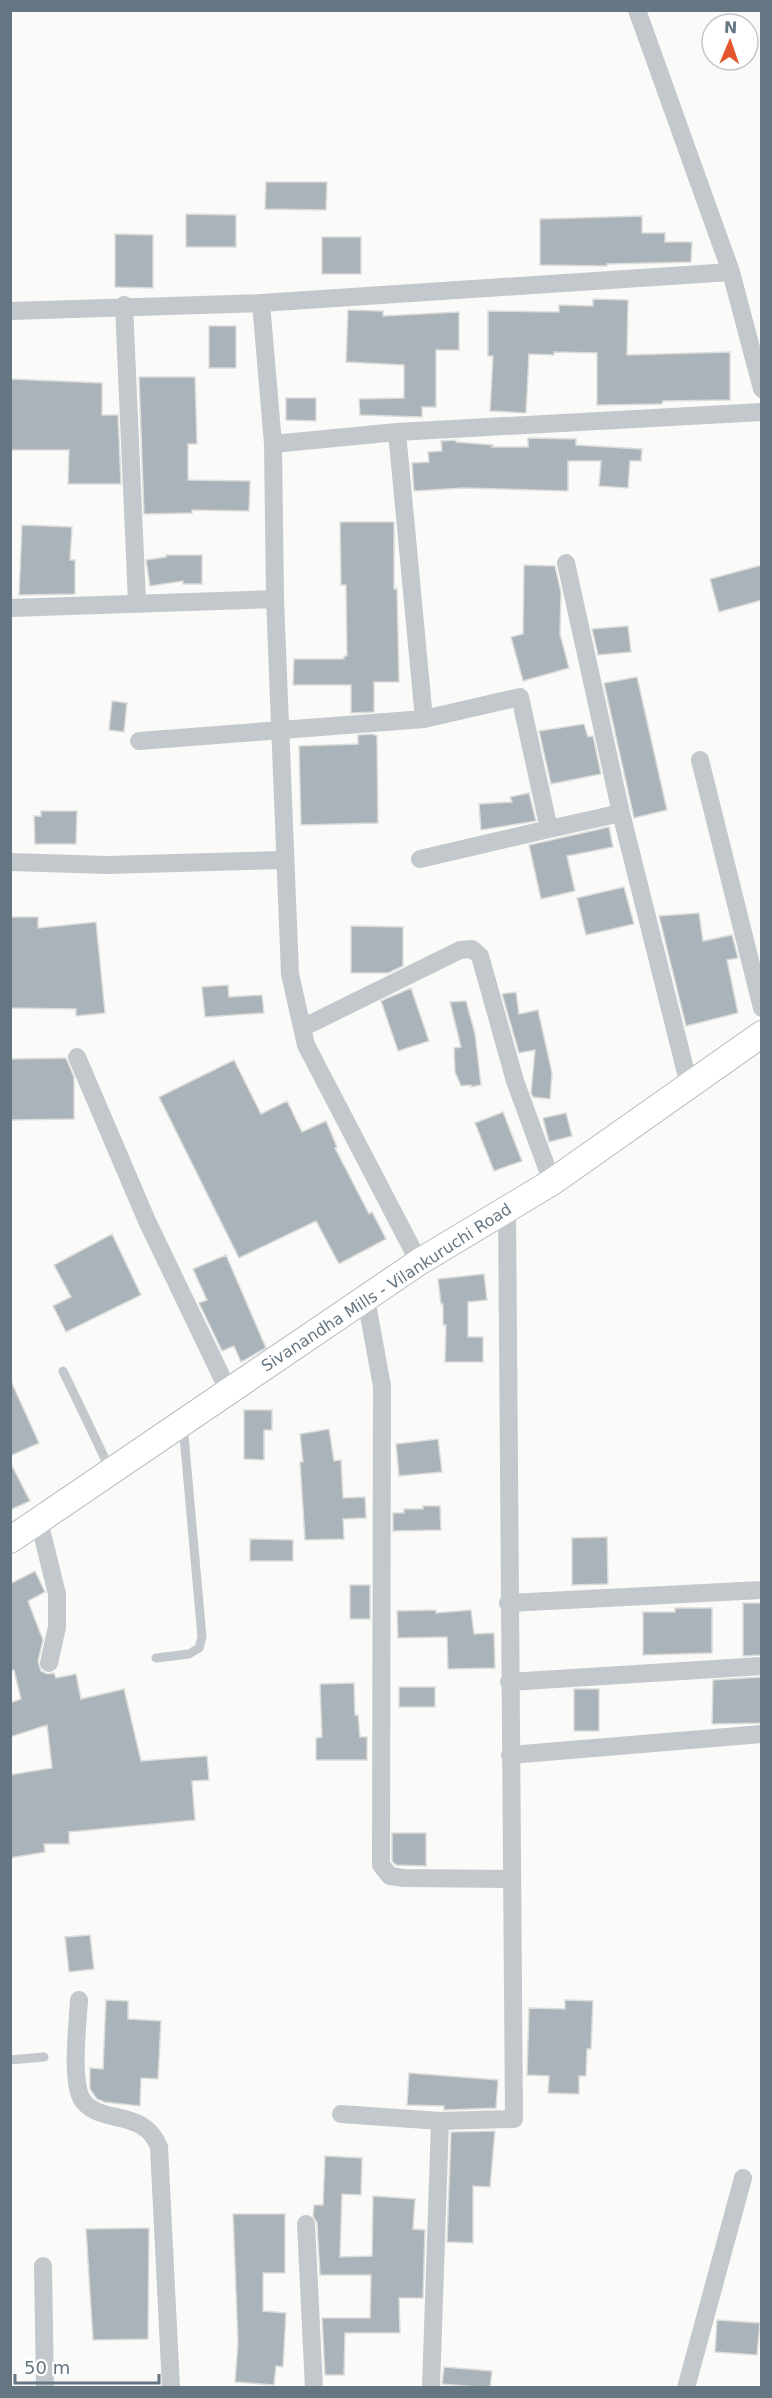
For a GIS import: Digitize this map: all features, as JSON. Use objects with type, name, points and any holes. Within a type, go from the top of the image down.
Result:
[{"type":"main road","name":"Sivanandha Mills - Vilankuruchi Road","points":[[10,1540],[419,1262],[552,1182],[762,1034]]},
{"type":"street","points":[[637,10],[731,272],[762,389]]},
{"type":"street","points":[[10,311],[124,305],[261,303],[731,272]]},
{"type":"street","points":[[261,303],[273,444],[279,732],[290,974],[306,1045],[419,1262]]},
{"type":"street","points":[[124,305],[137,602]]},
{"type":"street","points":[[273,444],[397,432],[762,412]]},
{"type":"street","points":[[397,432],[424,719]]},
{"type":"street","points":[[566,563],[621,813],[689,1085]]},
{"type":"street","points":[[10,608],[275,598]]},
{"type":"street","points":[[139,741],[279,732],[424,719],[520,698],[549,829]]},
{"type":"street","points":[[700,760],[762,1008]]},
{"type":"street","points":[[420,859],[621,813]]},
{"type":"street","points":[[10,862],[107,865],[285,860]]},
{"type":"street","points":[[302,1028],[460,950],[472,949],[480,956],[515,1081],[552,1182]]},
{"type":"street","points":[[77,1057],[147,1221],[229,1392]]},
{"type":"street","points":[[341,2114],[440,2121],[514,2119],[508,1603],[507,1207]]},
{"type":"street","points":[[366,1299],[382,1386],[381,1865],[390,1876],[404,1878],[512,1879]]},
{"type":"street","points":[[39,1521],[57,1594],[57,1627],[49,1663]]},
{"type":"street","points":[[508,1603],[762,1590]]},
{"type":"street","points":[[509,1682],[762,1666]]},
{"type":"street","points":[[510,1755],[762,1734]]},
{"type":"street","points":[[79,2000],[77,2081],[83,2100],[94,2110],[147,2128],[159,2147],[171,2388]]},
{"type":"street","points":[[431,2388],[440,2121]]},
{"type":"street","points":[[686,2388],[743,2178]]},
{"type":"street","points":[[306,2224],[314,2388]]},
{"type":"street","points":[[43,2266],[45,2388]]},
{"type":"lane","points":[[63,1371],[111,1471]]},
{"type":"lane","points":[[156,1658],[189,1654],[199,1648],[202,1637],[183,1423]]},
{"type":"lane","points":[[10,2060],[44,2057]]},
{"type":"building","points":[[266,182],[327,182],[326,210],[265,209]]},
{"type":"building","points":[[186,214],[236,215],[236,247],[186,247]]},
{"type":"building","points":[[642,216],[642,233],[665,233],[665,242],[692,242],[691,262],[607,264],[607,266],[540,265],[540,219]]},
{"type":"building","points":[[115,234],[153,235],[153,288],[115,287]]},
{"type":"building","points":[[322,237],[361,237],[361,274],[322,274]]},
{"type":"building","points":[[593,299],[628,300],[627,355],[730,352],[730,400],[597,405],[597,353],[554,352],[554,355],[529,354],[526,413],[490,411],[493,356],[488,356],[488,311],[559,312],[559,305],[593,306]]},
{"type":"building","points":[[348,310],[383,311],[383,316],[459,312],[459,350],[436,350],[436,407],[422,407],[422,417],[360,415],[359,399],[404,398],[404,365],[346,362]]},
{"type":"building","points":[[209,326],[236,326],[236,368],[209,368]]},
{"type":"building","points":[[139,377],[195,377],[197,444],[188,444],[188,480],[250,481],[249,511],[192,510],[192,513],[144,514]]},
{"type":"building","points":[[10,379],[102,383],[102,415],[118,415],[121,484],[68,484],[69,450],[10,450]]},
{"type":"building","points":[[286,398],[316,398],[316,421],[286,420]]},
{"type":"building","points":[[528,438],[576,439],[576,445],[642,449],[641,461],[630,461],[628,488],[599,486],[601,461],[568,461],[568,491],[464,488],[414,491],[412,463],[429,462],[428,452],[442,451],[441,441],[456,440],[456,442],[493,445],[492,447],[528,447]]},
{"type":"building","points":[[340,522],[394,522],[394,589],[397,589],[399,682],[374,682],[374,712],[351,713],[351,685],[293,685],[294,659],[344,659],[344,656],[347,656],[346,585],[341,585]]},
{"type":"building","points":[[22,525],[72,527],[70,560],[75,560],[75,594],[19,595]]},
{"type":"building","points":[[166,555],[202,555],[202,584],[183,584],[183,581],[150,586],[146,560],[166,557]]},
{"type":"building","points":[[524,565],[555,566],[561,592],[560,634],[569,668],[523,681],[511,637],[523,634]]},
{"type":"building","points":[[762,565],[762,600],[719,612],[710,579]]},
{"type":"building","points":[[628,626],[631,652],[598,655],[592,629]]},
{"type":"building","points":[[637,677],[667,810],[634,818],[604,683]]},
{"type":"building","points":[[112,701],[127,703],[124,732],[109,730]]},
{"type":"building","points":[[584,724],[588,737],[593,736],[601,774],[551,784],[539,731]]},
{"type":"building","points":[[358,735],[377,736],[378,823],[301,825],[299,746],[358,744]]},
{"type":"building","points":[[529,793],[536,821],[481,830],[479,804],[512,802],[510,797]]},
{"type":"building","points":[[41,811],[77,811],[76,844],[35,844],[34,816],[41,816]]},
{"type":"building","points":[[609,827],[613,847],[567,856],[575,891],[541,899],[529,845]]},
{"type":"building","points":[[624,887],[634,924],[586,935],[577,898]]},
{"type":"building","points":[[699,913],[703,941],[732,935],[738,958],[727,960],[738,1013],[686,1026],[659,916]]},
{"type":"building","points":[[10,917],[38,917],[38,928],[96,922],[105,1013],[76,1016],[76,1009],[10,1008]]},
{"type":"building","points":[[351,926],[403,927],[403,966],[388,973],[351,973]]},
{"type":"building","points":[[228,985],[229,997],[262,995],[264,1013],[205,1017],[202,987]]},
{"type":"building","points":[[411,988],[429,1041],[398,1051],[381,1001]]},
{"type":"building","points":[[516,992],[519,1014],[538,1010],[552,1073],[550,1099],[533,1097],[531,1093],[535,1050],[519,1053],[502,994]]},
{"type":"building","points":[[466,1001],[475,1034],[481,1085],[471,1087],[471,1085],[461,1086],[455,1072],[454,1048],[461,1047],[450,1002]]},
{"type":"building","points":[[66,1058],[74,1077],[74,1119],[10,1120],[10,1059]]},
{"type":"building","points":[[234,1060],[261,1114],[287,1101],[302,1132],[326,1121],[337,1147],[335,1148],[369,1214],[372,1212],[386,1239],[339,1264],[316,1221],[239,1258],[159,1097]]},
{"type":"building","points":[[503,1112],[522,1161],[494,1171],[475,1123]]},
{"type":"building","points":[[566,1113],[572,1136],[549,1142],[543,1118]]},
{"type":"building","points":[[112,1234],[141,1295],[66,1332],[53,1306],[71,1297],[54,1265]]},
{"type":"building","points":[[226,1255],[266,1348],[241,1362],[234,1346],[222,1351],[199,1303],[207,1300],[193,1269]]},
{"type":"building","points":[[484,1274],[487,1300],[468,1302],[468,1337],[483,1337],[483,1362],[445,1362],[446,1325],[443,1325],[443,1304],[441,1304],[438,1279]]},
{"type":"building","points":[[10,1379],[39,1443],[10,1456]]},
{"type":"building","points":[[244,1410],[272,1410],[272,1430],[264,1430],[264,1460],[244,1459]]},
{"type":"building","points":[[329,1429],[334,1461],[341,1460],[343,1498],[365,1497],[366,1518],[343,1519],[344,1539],[305,1540],[300,1434]]},
{"type":"building","points":[[438,1439],[442,1472],[399,1476],[396,1444]]},
{"type":"building","points":[[10,1462],[30,1501],[10,1510]]},
{"type":"building","points":[[423,1506],[440,1506],[441,1530],[393,1531],[393,1513],[404,1513],[404,1509],[423,1509]]},
{"type":"building","points":[[607,1537],[608,1584],[572,1585],[572,1538]]},
{"type":"building","points":[[250,1539],[293,1540],[293,1561],[250,1561]]},
{"type":"building","points":[[35,1571],[45,1592],[28,1601],[43,1640],[38,1661],[41,1671],[47,1674],[54,1673],[56,1678],[76,1674],[81,1699],[124,1689],[141,1761],[207,1756],[209,1780],[192,1781],[195,1820],[69,1832],[69,1844],[44,1844],[45,1852],[10,1858],[10,1775],[52,1768],[47,1725],[10,1737],[10,1703],[21,1699],[14,1670],[10,1671],[10,1584]]},
{"type":"building","points":[[350,1585],[370,1585],[370,1619],[350,1619]]},
{"type":"building","points":[[743,1603],[762,1603],[762,1655],[743,1656]]},
{"type":"building","points":[[675,1608],[712,1608],[712,1653],[643,1655],[643,1612],[675,1612]]},
{"type":"building","points":[[436,1610],[436,1613],[471,1610],[474,1634],[494,1633],[495,1668],[448,1669],[447,1637],[398,1638],[397,1611]]},
{"type":"building","points":[[762,1677],[762,1723],[712,1724],[713,1680]]},
{"type":"building","points":[[354,1683],[355,1715],[358,1715],[360,1737],[367,1737],[367,1760],[316,1760],[316,1738],[322,1737],[320,1684]]},
{"type":"building","points":[[399,1687],[435,1687],[435,1707],[399,1707]]},
{"type":"building","points":[[574,1689],[599,1689],[599,1731],[574,1731]]},
{"type":"building","points":[[392,1833],[426,1833],[426,1866],[396,1865],[392,1861]]},
{"type":"building","points":[[90,1935],[94,1969],[69,1972],[65,1937]]},
{"type":"building","points":[[106,2000],[128,2001],[128,2019],[161,2021],[158,2079],[141,2078],[140,2106],[104,2102],[97,2099],[90,2089],[90,2068],[103,2069]]},
{"type":"building","points":[[565,2000],[593,2001],[591,2049],[587,2049],[586,2076],[579,2076],[579,2094],[548,2093],[549,2076],[527,2075],[529,2008],[565,2009]]},
{"type":"building","points":[[409,2073],[498,2080],[496,2108],[444,2110],[444,2106],[407,2105]]},
{"type":"building","points":[[495,2131],[490,2187],[473,2186],[473,2243],[447,2242],[451,2132]]},
{"type":"building","points":[[325,2156],[362,2158],[361,2195],[342,2194],[340,2257],[372,2256],[373,2196],[415,2199],[413,2229],[425,2230],[423,2298],[399,2298],[400,2333],[345,2333],[344,2375],[325,2375],[322,2318],[370,2318],[371,2275],[320,2275],[317,2223],[313,2216],[314,2205],[323,2205]]},
{"type":"building","points":[[233,2214],[285,2214],[285,2273],[263,2273],[263,2311],[286,2313],[283,2367],[276,2366],[274,2385],[235,2382],[238,2343]]},
{"type":"building","points":[[149,2228],[148,2339],[93,2340],[86,2229]]},
{"type":"building","points":[[717,2320],[760,2323],[757,2355],[715,2352]]},
{"type":"building","points":[[444,2367],[492,2371],[490,2388],[442,2384]]}]
